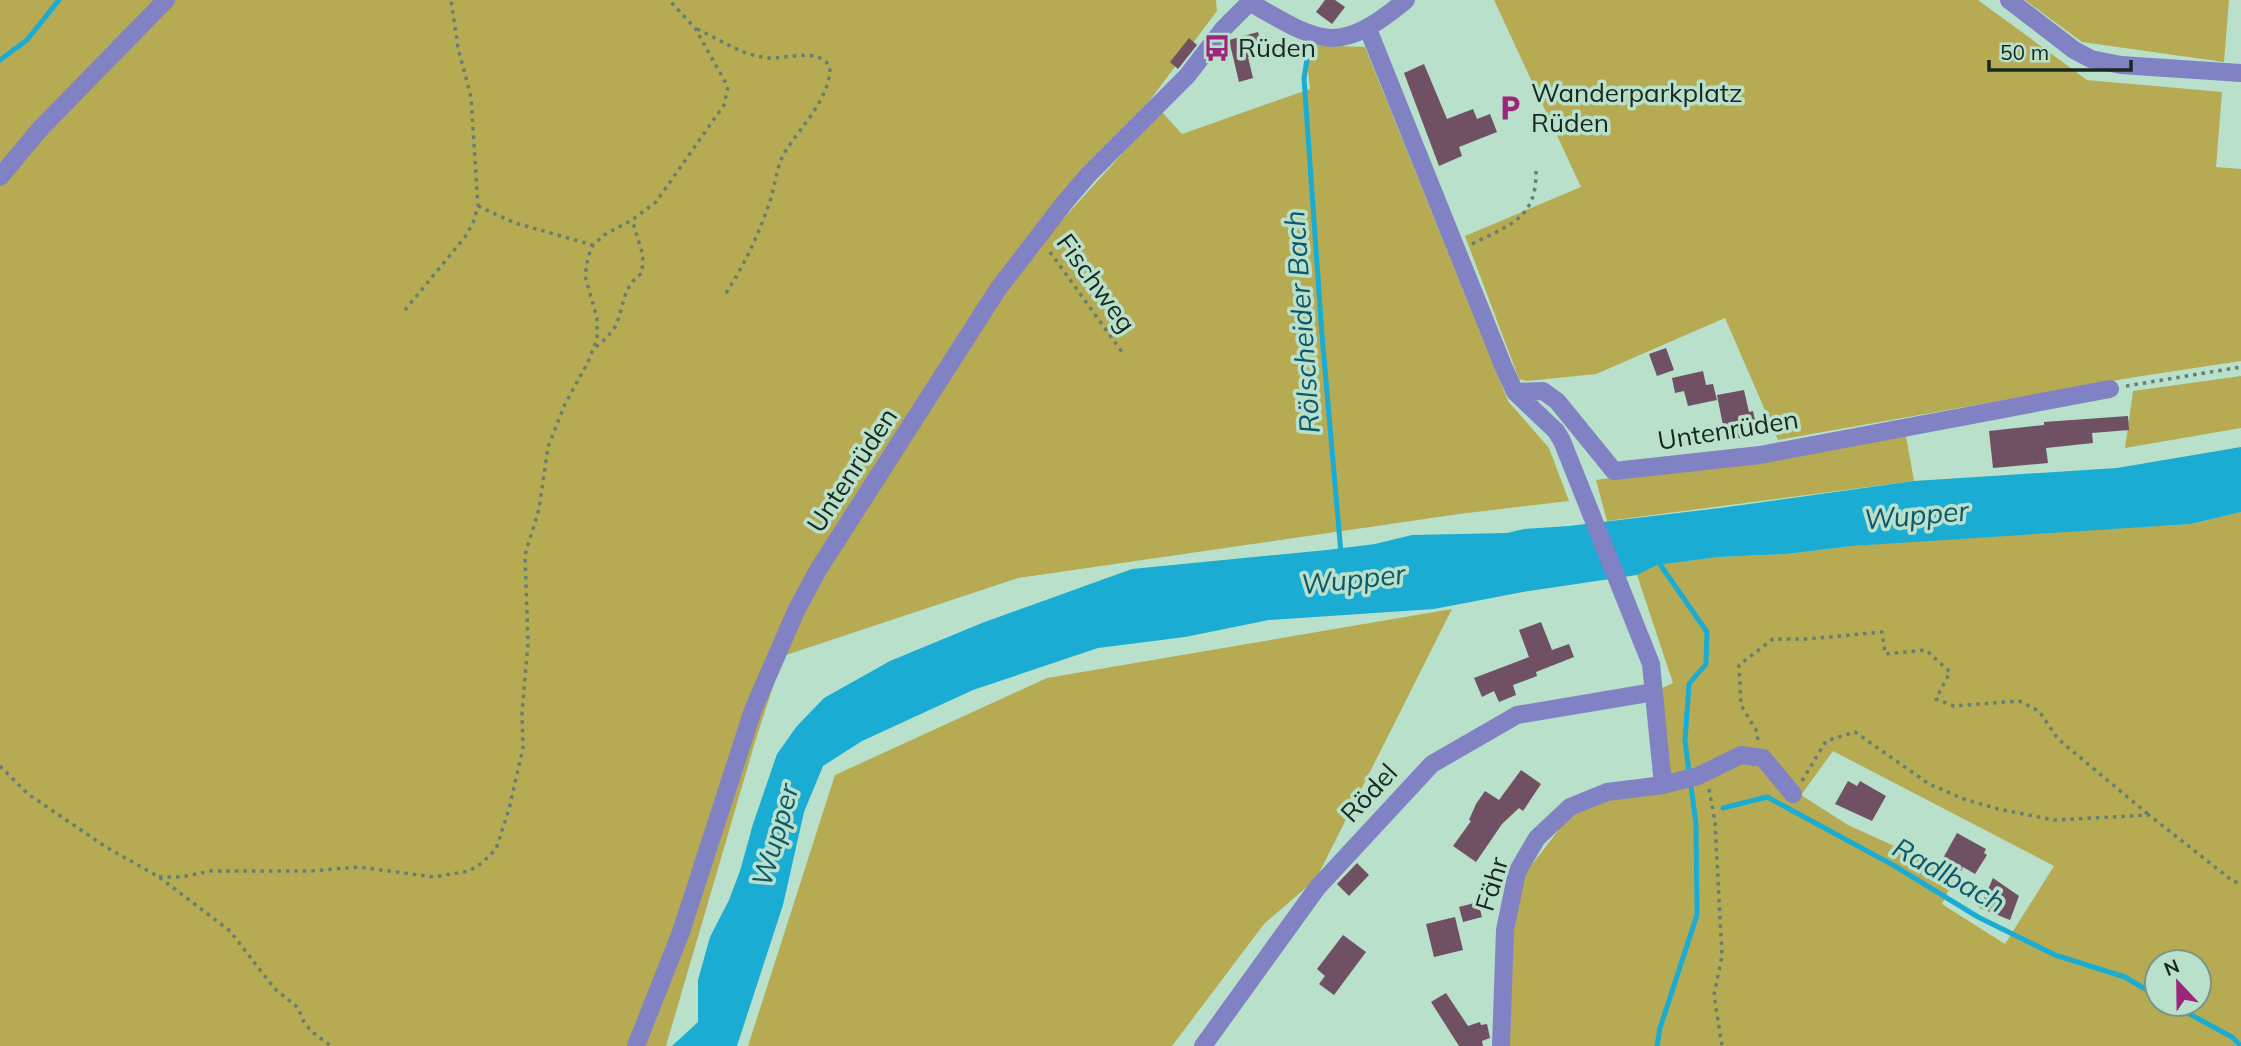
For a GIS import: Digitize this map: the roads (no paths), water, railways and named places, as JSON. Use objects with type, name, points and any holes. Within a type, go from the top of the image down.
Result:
[{"type":"street","points":[[0,177],[40,129],[166,0]]},
{"type":"street","name":"Untenrüden","points":[[636,1046],[681,932],[740,742],[796,611],[818,570],[998,289],[1089,174],[1187,76],[1224,28],[1252,2],[1295,28],[1317,37],[1335,38],[1368,29],[1406,0]]},
{"type":"street","points":[[2009,0],[2074,50],[2091,59],[2121,65],[2241,73]]},
{"type":"street","points":[[1368,29],[1456,252],[1515,392],[1556,431],[1636,624],[1651,664],[1671,783]]},
{"type":"street","name":"Untenrüden","points":[[1515,392],[1543,391],[1557,401],[1614,471],[1742,458],[2110,389]]},
{"type":"street","name":"Rödel","points":[[1203,1046],[1317,888],[1432,764],[1517,715],[1654,692]]},
{"type":"street","name":"Fähr","points":[[1501,1046],[1506,930],[1517,872],[1537,838],[1570,807],[1607,792],[1671,783],[1702,775],[1741,755],[1763,758],[1793,794]]},
{"type":"water","name":"Wupper","points":[[2241,447],[2241,512],[2191,524],[1852,546],[1657,565],[1637,575],[1434,609],[1269,620],[1185,637],[1098,648],[973,690],[862,741],[823,766],[804,812],[783,905],[737,1046],[672,1046],[698,1022],[698,980],[710,937],[740,871],[777,754],[797,726],[824,698],[890,661],[982,623],[1132,569],[1327,550],[1375,544],[1412,535],[1507,533],[1720,508],[1914,481],[2117,468]]},
{"type":"waterway","points":[[0,60],[27,40],[59,0]]},
{"type":"waterway","name":"Rölscheider Bach","points":[[1307,60],[1304,78],[1341,553]]},
{"type":"waterway","points":[[1657,560],[1707,632],[1706,664],[1689,684],[1685,741],[1696,824],[1697,915],[1660,1028],[1657,1046]]},
{"type":"waterway","name":"Radlbach","points":[[1723,808],[1767,797],[1893,865],[1978,917],[2055,955],[2125,977],[2143,988]]},
{"type":"waterway","name":"Radlbach","points":[[2197,1018],[2232,1037],[2241,1046]]},
{"type":"place","name":"Rüden","points":[[1217,48]]},
{"type":"place","name":"Wanderparkplatz Rüden","points":[[1510,108]]}]
